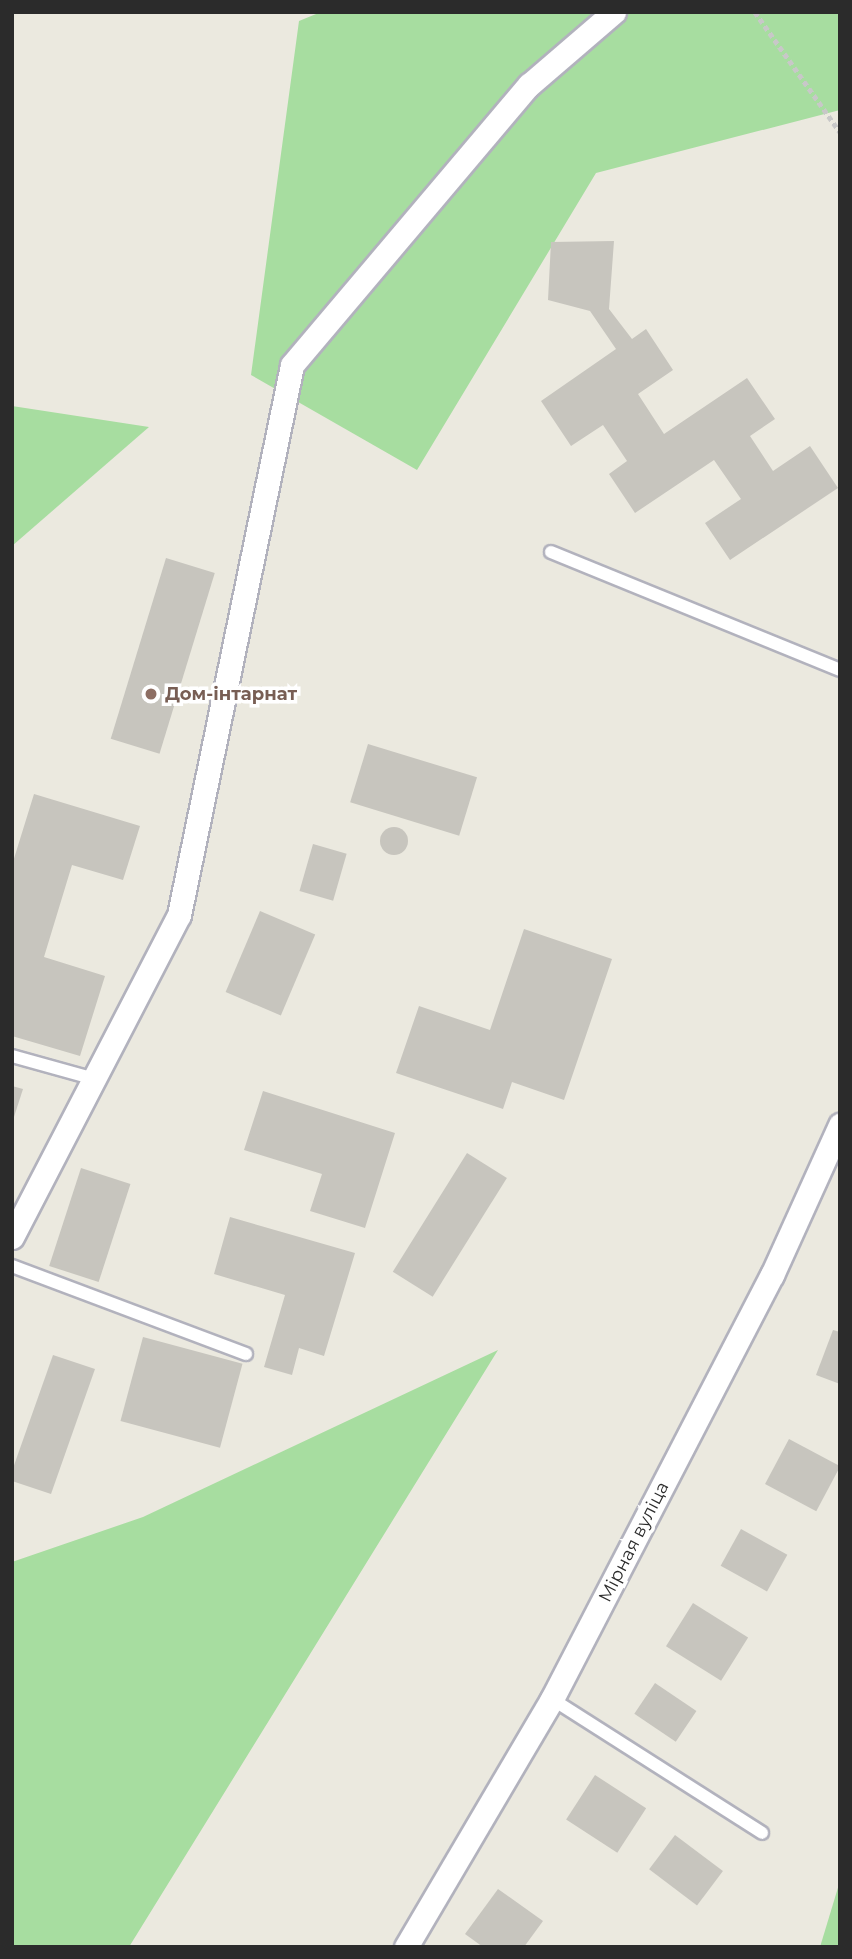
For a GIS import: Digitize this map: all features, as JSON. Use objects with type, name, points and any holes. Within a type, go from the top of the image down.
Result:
[{"type":"street","points":[[12,1237],[179,915],[292,365],[529,85],[614,12]]},
{"type":"street","name":"Мірная вуліца","points":[[414,1944],[552,1699],[772,1275],[840,1125]]},
{"type":"lane","points":[[551,552],[840,670]]},
{"type":"lane","points":[[12,1056],[95,1079]]},
{"type":"lane","points":[[12,1266],[246,1354]]},
{"type":"lane","points":[[552,1699],[762,1833]]},
{"type":"path","points":[[755,12],[840,132]]},
{"type":"green space","points":[[321,12],[840,12],[840,110],[596,173],[417,470],[251,375],[299,21]]},
{"type":"green space","points":[[12,406],[149,427],[12,546]]},
{"type":"green space","points":[[498,1350],[129,1947],[12,1947],[12,1562],[143,1517]]},
{"type":"green space","points":[[840,1881],[840,1947],[820,1947]]},
{"type":"building","points":[[614,241],[609,309],[632,339],[646,329],[673,370],[638,394],[664,434],[747,378],[775,419],[750,436],[773,471],[810,446],[838,488],[730,560],[705,523],[741,499],[714,460],[635,513],[609,474],[627,461],[603,425],[571,446],[541,401],[616,349],[590,311],[548,300],[551,242]]},
{"type":"building","points":[[166,558],[215,573],[160,754],[111,739]]},
{"type":"building","points":[[368,744],[477,777],[459,836],[350,802]]},
{"type":"building","points":[[34,794],[140,826],[123,880],[72,865],[44,957],[105,976],[80,1056],[12,1036],[12,865]]},
{"type":"building","points":[[394,827],[404,831],[408,841],[404,851],[394,855],[384,851],[380,841],[384,831]]},
{"type":"building","points":[[313,844],[347,854],[333,901],[299,891]]},
{"type":"building","points":[[260,911],[315,934],[281,1015],[226,992]]},
{"type":"building","points":[[524,929],[612,959],[564,1100],[512,1082],[503,1109],[396,1073],[419,1006],[490,1030]]},
{"type":"building","points":[[12,1086],[23,1089],[13,1120],[12,1120]]},
{"type":"building","points":[[263,1091],[395,1133],[365,1228],[310,1211],[322,1174],[244,1150]]},
{"type":"building","points":[[467,1153],[507,1178],[433,1297],[393,1272]]},
{"type":"building","points":[[81,1168],[130,1184],[99,1282],[49,1266]]},
{"type":"building","points":[[230,1217],[355,1253],[324,1356],[299,1348],[292,1375],[264,1367],[285,1295],[214,1274]]},
{"type":"building","points":[[833,1330],[840,1332],[840,1384],[816,1375]]},
{"type":"building","points":[[143,1337],[242,1364],[220,1448],[120,1421]]},
{"type":"building","points":[[53,1355],[95,1369],[51,1494],[12,1481],[12,1471]]},
{"type":"building","points":[[789,1439],[840,1466],[816,1511],[765,1484]]},
{"type":"building","points":[[741,1529],[787,1555],[767,1591],[721,1566]]},
{"type":"building","points":[[693,1603],[748,1637],[721,1681],[666,1646]]},
{"type":"building","points":[[655,1683],[696,1711],[676,1742],[634,1714]]},
{"type":"building","points":[[595,1775],[646,1808],[617,1853],[566,1819]]},
{"type":"building","points":[[675,1835],[723,1871],[697,1905],[649,1869]]},
{"type":"building","points":[[498,1889],[543,1921],[524,1947],[483,1947],[465,1934]]},
{"type":"place","name":"Дом-інтарнат","points":[[151,694]]}]
